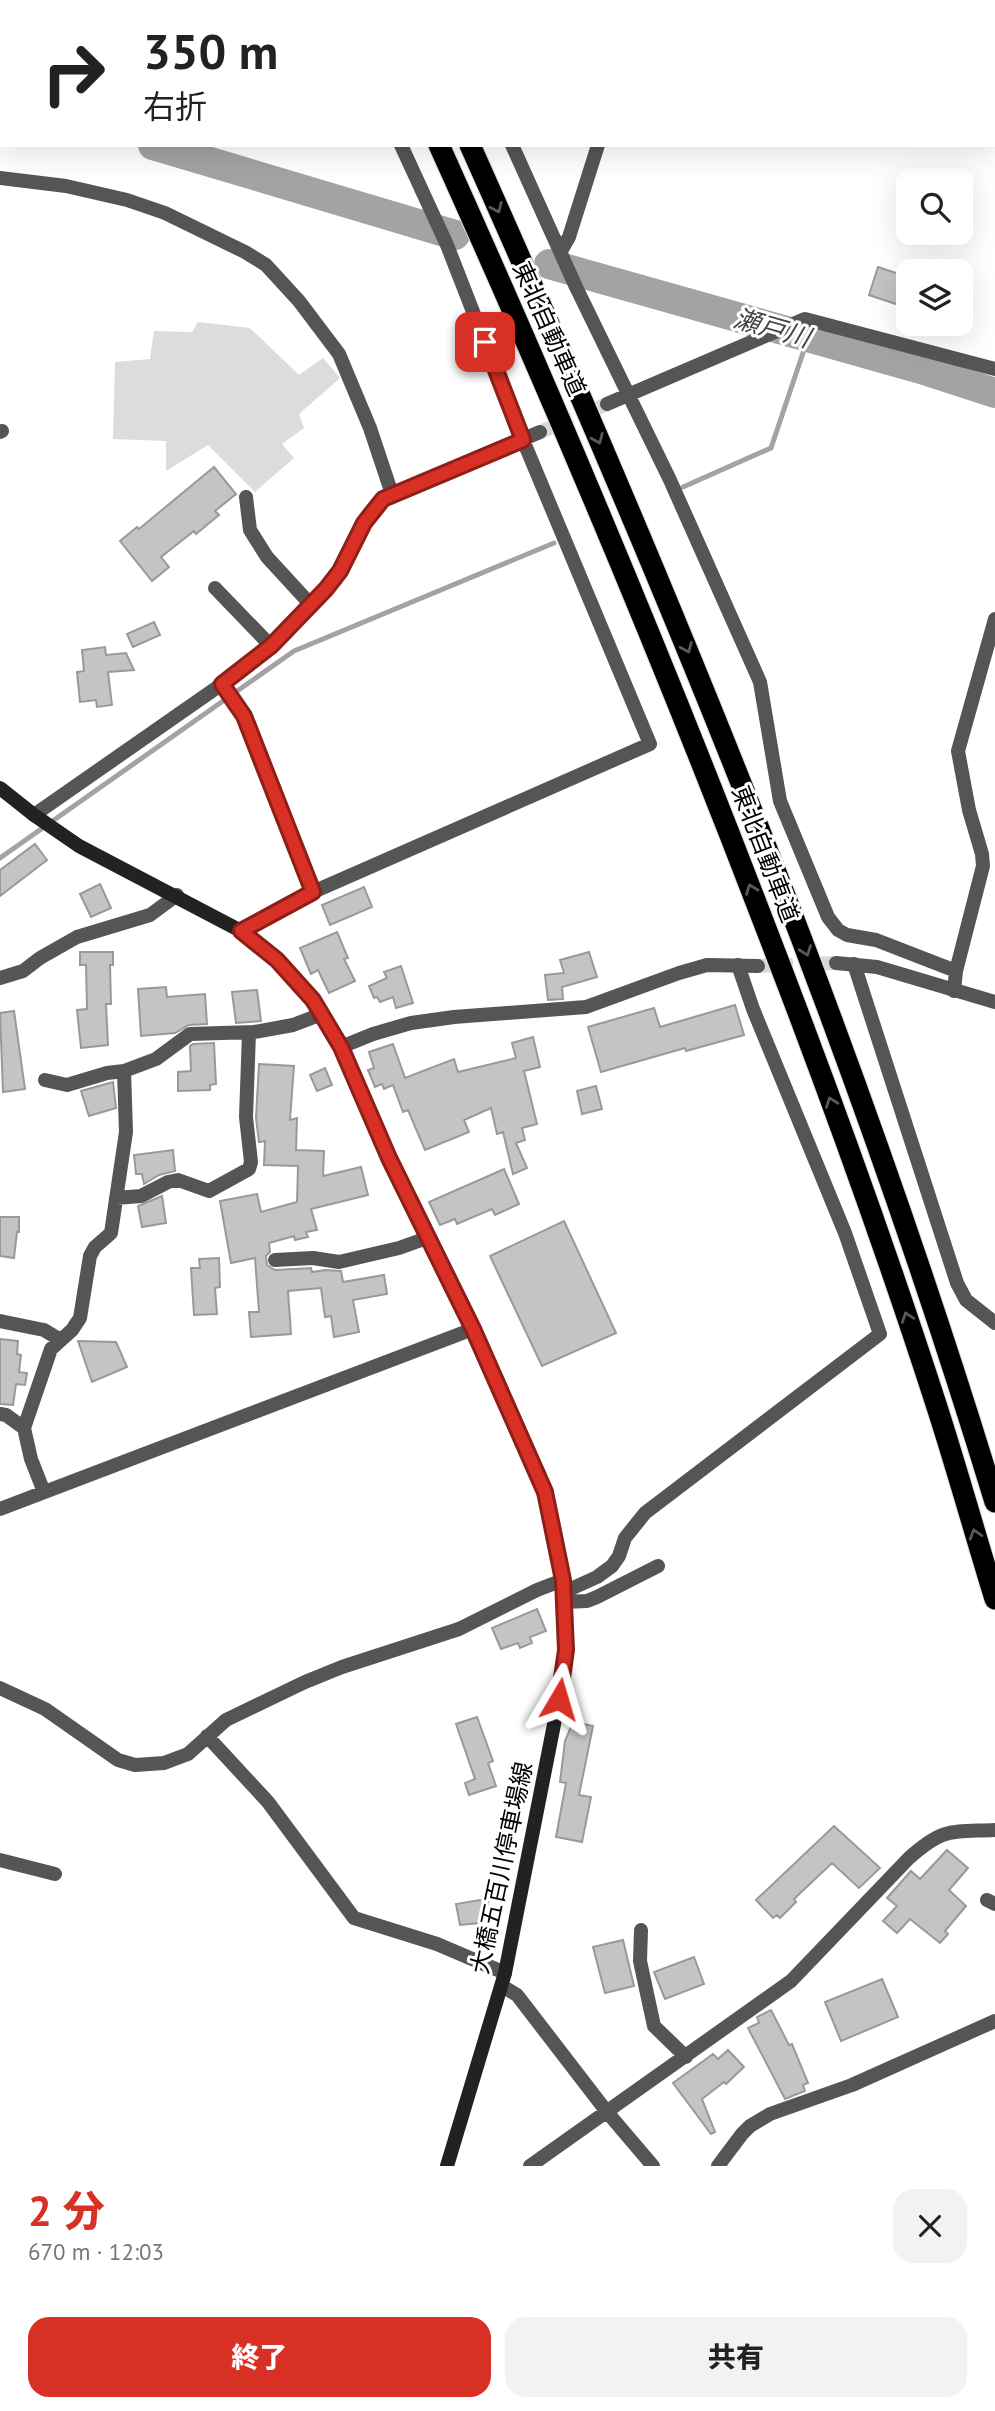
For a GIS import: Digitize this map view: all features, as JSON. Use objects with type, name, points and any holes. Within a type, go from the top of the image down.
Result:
[{"type":"highway","name":"東北自動車道","points":[[440,147],[545,384],[660,657],[801,1019],[928,1379],[995,1599]]},
{"type":"highway","name":"東北自動車道","points":[[471,147],[691,657],[759,826],[900,1208],[995,1502]]},
{"type":"main road","name":"大橋五百川停車場線","points":[[0,788],[79,846],[177,895],[241,931],[277,960],[322,1014],[341,1047],[389,1158],[473,1329],[545,1492],[564,1591],[566,1650],[559,1699],[504,1979],[447,2166]]},
{"type":"street","points":[[241,931],[313,892],[650,744],[523,440],[447,246],[402,147]]},
{"type":"street","points":[[513,147],[576,287],[670,480],[760,682],[780,801],[828,917],[838,930],[847,935],[876,940],[956,971]]},
{"type":"street","points":[[562,255],[597,147]]},
{"type":"street","points":[[0,178],[66,186],[127,200],[165,213],[266,265],[299,301],[339,354],[370,428],[392,494]]},
{"type":"street","points":[[607,404],[805,319],[995,369]]},
{"type":"street","points":[[37,817],[228,692],[312,606],[340,571],[372,512],[383,499],[540,432]]},
{"type":"street","points":[[246,497],[250,530],[267,557],[312,606]]},
{"type":"street","points":[[215,589],[271,646]]},
{"type":"street","points":[[954,990],[956,971],[982,866],[982,854],[958,751],[995,619]]},
{"type":"street","points":[[228,692],[244,716],[313,892]]},
{"type":"street","points":[[0,978],[23,971],[77,936],[150,915],[177,895]]},
{"type":"street","points":[[836,963],[877,967],[995,1002]]},
{"type":"street","points":[[854,964],[957,1283],[966,1300],[995,1322]]},
{"type":"street","points":[[341,1047],[411,1023],[586,1007],[707,965],[758,966]]},
{"type":"street","points":[[564,1591],[597,1577],[612,1566],[619,1556],[625,1538],[645,1513],[880,1334],[845,1233],[753,1009],[738,965]]},
{"type":"street","points":[[45,1080],[67,1085],[107,1073],[124,1071],[156,1059],[190,1034],[249,1033],[293,1025],[322,1014]]},
{"type":"street","points":[[116,1198],[141,1196],[168,1182],[178,1180],[209,1191],[249,1170],[251,1162],[246,1117],[249,1033]]},
{"type":"street","points":[[44,1493],[31,1458],[24,1428],[51,1349],[72,1330],[80,1318],[90,1256],[95,1247],[111,1233],[126,1132],[124,1071]]},
{"type":"street","points":[[275,1260],[313,1258],[340,1262],[428,1238]]},
{"type":"street","points":[[979,1309],[995,1302]]},
{"type":"street","points":[[0,1321],[44,1330],[59,1339]]},
{"type":"street","points":[[0,1509],[473,1329]]},
{"type":"street","points":[[0,1413],[24,1428]]},
{"type":"street","points":[[0,1688],[45,1709],[77,1733],[127,1764],[150,1765],[188,1754],[226,1720],[305,1682],[342,1667],[459,1629],[537,1590],[564,1591],[587,1601],[658,1566]]},
{"type":"street","points":[[208,1735],[268,1802],[354,1918],[437,1944],[504,1979],[607,2112],[653,2166]]},
{"type":"street","points":[[530,2166],[792,1981],[924,1844],[955,1830],[995,1830]]},
{"type":"street","points":[[0,1860],[55,1874]]},
{"type":"street","points":[[641,1930],[640,1961],[654,2026],[686,2057]]},
{"type":"street","points":[[718,2166],[741,2134],[764,2117],[852,2085],[995,2021]]},
{"type":"shaded area","points":[[198,322],[250,328],[299,375],[323,358],[340,378],[299,414],[304,428],[282,444],[294,458],[255,492],[208,445],[166,471],[166,441],[113,439],[115,362],[150,359],[154,331],[192,332]]},
{"type":"building","points":[[878,267],[896,273],[896,304],[869,295]]},
{"type":"building","points":[[214,467],[236,494],[215,511],[219,515],[161,557],[169,567],[152,581],[120,541],[137,527],[139,529]]},
{"type":"building","points":[[154,622],[160,635],[133,647],[127,634]]},
{"type":"building","points":[[105,647],[106,655],[126,653],[134,670],[108,672],[112,705],[97,707],[96,700],[80,702],[77,672],[84,671],[82,650]]},
{"type":"building","points":[[35,844],[47,860],[0,896],[0,870]]},
{"type":"building","points":[[100,884],[111,908],[91,917],[80,894]]},
{"type":"building","points":[[364,887],[372,907],[330,925],[322,905]]},
{"type":"building","points":[[337,932],[348,958],[344,959],[355,981],[329,993],[318,970],[311,974],[300,948]]},
{"type":"building","points":[[80,952],[113,952],[113,965],[110,965],[111,1004],[106,1004],[108,1045],[81,1048],[77,1010],[87,1009],[86,965],[80,965]]},
{"type":"building","points":[[589,952],[597,977],[562,987],[563,999],[548,1000],[545,975],[564,973],[560,960]]},
{"type":"building","points":[[401,966],[413,1003],[396,1008],[393,997],[380,1002],[377,997],[374,998],[369,986],[387,978],[384,972]]},
{"type":"building","points":[[166,987],[167,997],[205,994],[207,1024],[189,1025],[175,1033],[141,1036],[138,989]]},
{"type":"building","points":[[257,990],[261,1021],[236,1023],[232,992]]},
{"type":"building","points":[[735,1005],[744,1035],[686,1051],[685,1048],[601,1072],[588,1027],[654,1008],[660,1027]]},
{"type":"building","points":[[14,1011],[25,1089],[3,1092],[0,1013]]},
{"type":"building","points":[[533,1037],[540,1067],[524,1071],[537,1124],[522,1128],[525,1140],[516,1143],[527,1168],[513,1174],[503,1132],[497,1134],[491,1108],[464,1120],[469,1132],[425,1150],[408,1110],[403,1112],[393,1085],[384,1089],[382,1084],[375,1087],[368,1070],[374,1068],[369,1052],[393,1044],[405,1078],[454,1059],[458,1072],[516,1058],[512,1043]]},
{"type":"building","points":[[214,1043],[216,1084],[210,1085],[210,1090],[178,1091],[178,1072],[191,1071],[190,1046]]},
{"type":"building","points":[[259,1064],[294,1066],[290,1120],[297,1118],[296,1150],[324,1151],[323,1176],[361,1167],[368,1195],[311,1209],[317,1230],[306,1232],[308,1237],[295,1240],[294,1236],[269,1243],[267,1265],[275,1270],[311,1268],[312,1272],[341,1271],[343,1282],[384,1275],[387,1294],[353,1300],[359,1332],[334,1337],[331,1316],[325,1317],[321,1288],[288,1291],[291,1334],[251,1337],[249,1312],[259,1312],[255,1258],[231,1263],[220,1201],[257,1194],[261,1212],[297,1202],[298,1166],[264,1165],[265,1141],[259,1142],[256,1118]]},
{"type":"building","points":[[325,1068],[332,1085],[317,1091],[310,1075]]},
{"type":"building","points":[[113,1082],[116,1108],[89,1116],[81,1091]]},
{"type":"building","points":[[596,1086],[602,1109],[582,1114],[577,1091]]},
{"type":"building","points":[[173,1150],[175,1171],[159,1175],[144,1184],[142,1174],[136,1174],[134,1155]]},
{"type":"building","points":[[504,1169],[519,1204],[495,1215],[492,1209],[457,1224],[455,1219],[440,1225],[429,1202]]},
{"type":"building","points":[[162,1196],[166,1223],[142,1227],[138,1206]]},
{"type":"building","points":[[0,1217],[19,1217],[14,1258],[0,1256]]},
{"type":"building","points":[[564,1221],[616,1333],[542,1366],[490,1256]]},
{"type":"building","points":[[219,1258],[220,1287],[215,1288],[217,1314],[194,1315],[191,1268],[200,1268],[199,1259]]},
{"type":"building","points":[[0,1339],[18,1341],[17,1354],[21,1355],[19,1372],[27,1373],[25,1385],[16,1384],[13,1405],[0,1404]]},
{"type":"building","points":[[78,1341],[116,1342],[127,1367],[92,1382]]},
{"type":"building","points":[[537,1609],[546,1631],[530,1637],[532,1643],[520,1648],[518,1643],[501,1649],[492,1628]]},
{"type":"building","points":[[477,1717],[493,1761],[488,1763],[496,1786],[469,1795],[465,1783],[475,1779],[456,1724]]},
{"type":"building","points":[[573,1722],[593,1726],[579,1795],[591,1797],[582,1842],[556,1837],[566,1783],[560,1782],[565,1741]]},
{"type":"building","points":[[834,1826],[880,1868],[859,1888],[832,1863],[794,1899],[796,1902],[780,1918],[777,1915],[773,1918],[756,1900]]},
{"type":"building","points":[[947,1850],[968,1868],[949,1890],[966,1906],[945,1931],[948,1934],[940,1943],[910,1919],[897,1933],[883,1921],[897,1906],[887,1898],[911,1871],[920,1879]]},
{"type":"building","points":[[486,1899],[490,1922],[460,1925],[456,1904]]},
{"type":"building","points":[[623,1940],[634,1986],[605,1993],[593,1947]]},
{"type":"building","points":[[694,1957],[704,1984],[665,1999],[654,1972]]},
{"type":"building","points":[[882,1979],[898,2017],[841,2041],[825,2002]]},
{"type":"building","points":[[771,2010],[789,2045],[792,2044],[808,2083],[803,2085],[805,2091],[785,2099],[748,2028],[759,2023],[757,2017]]},
{"type":"building","points":[[728,2050],[744,2067],[726,2084],[724,2082],[702,2099],[715,2132],[711,2134],[673,2083],[713,2054],[718,2059]]},
{"type":"waterway","name":"瀬戸川","points":[[160,147],[455,235]]},
{"type":"waterway","name":"瀬戸川","points":[[549,264],[921,369],[995,393]]},
{"type":"waterway","points":[[683,487],[771,448],[808,338]]},
{"type":"waterway","points":[[0,858],[294,651],[554,543]]},
{"type":"tunnel","points":[[540,432],[607,404]]},
{"type":"tunnel","points":[[758,966],[836,963]]},
{"type":"route","points":[[485,342],[523,440],[383,499],[364,523],[340,571],[312,606],[271,646],[222,684],[244,716],[313,892],[241,931],[277,960],[313,1000],[341,1047],[389,1158],[473,1329],[545,1492],[563,1580],[566,1650],[559,1699]]}]
